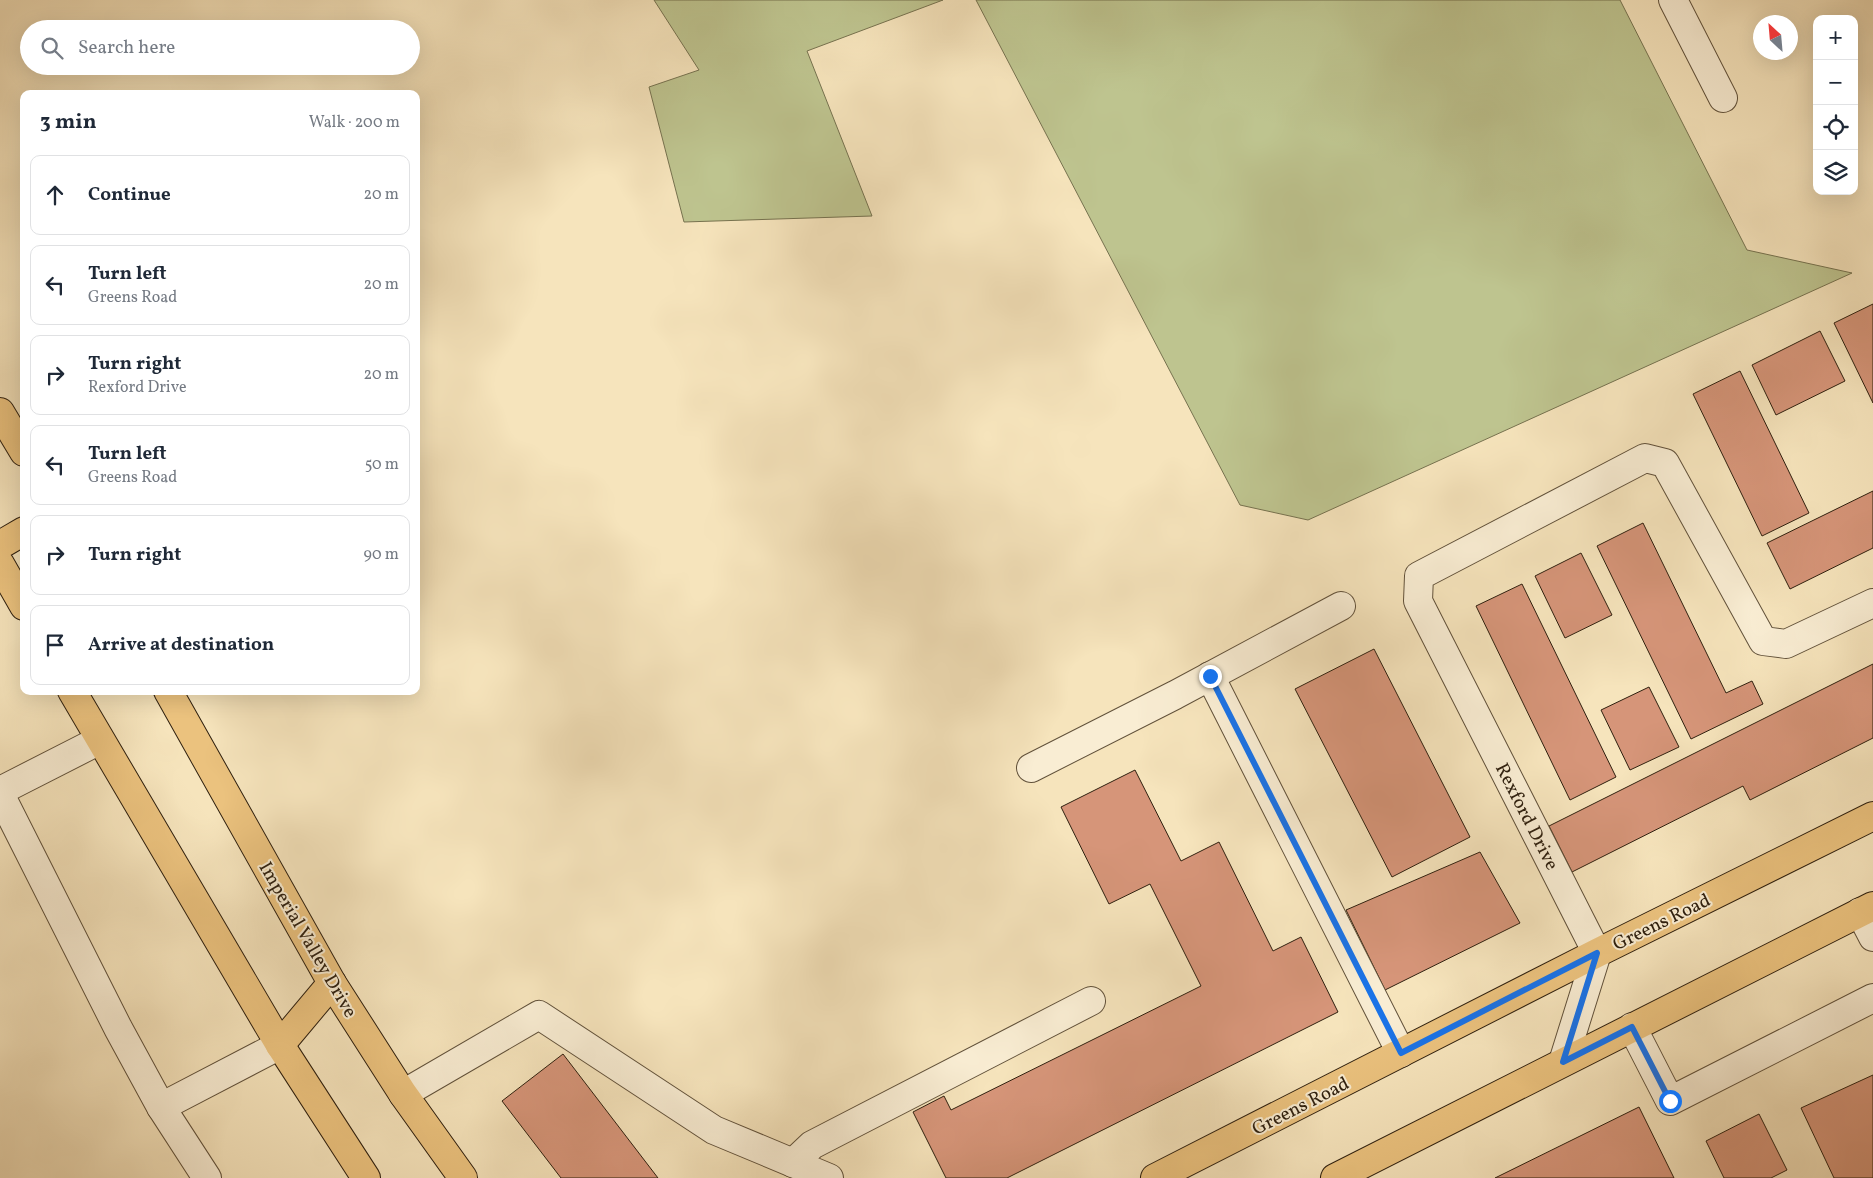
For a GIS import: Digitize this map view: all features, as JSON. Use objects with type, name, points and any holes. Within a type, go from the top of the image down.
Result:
[{"type":"main road","points":[[0,412],[20,445]]},
{"type":"main road","points":[[0,545],[20,533]]},
{"type":"main road","points":[[0,564],[20,599]]},
{"type":"main road","points":[[74,695],[280,1045],[366,1178]]},
{"type":"main road","name":"Imperial Valley Drive","points":[[170,695],[332,983],[403,1094],[463,1178]]},
{"type":"main road","name":"Greens Road","points":[[1155,1178],[1597,953],[1873,816]]},
{"type":"main road","points":[[1335,1178],[1867,909]]},
{"type":"main road","points":[[280,1045],[332,983]]},
{"type":"lane","points":[[1673,0],[1723,98]]},
{"type":"lane","name":"Rexford Drive","points":[[1597,953],[1418,602],[1419,576],[1645,458],[1665,462],[1763,641],[1786,644],[1873,602]]},
{"type":"lane","points":[[1031,768],[1341,606]]},
{"type":"lane","points":[[1210,676],[1401,1053]]},
{"type":"lane","points":[[100,740],[0,793],[118,1028],[161,1107],[207,1178]]},
{"type":"lane","points":[[1867,909],[1873,937]]},
{"type":"lane","points":[[1563,1062],[1597,953]]},
{"type":"lane","points":[[1632,1027],[1670,1101],[1873,998]]},
{"type":"lane","points":[[793,1163],[812,1145],[1091,1001]]},
{"type":"lane","points":[[403,1094],[539,1015],[714,1130],[829,1178]]},
{"type":"lane","points":[[161,1107],[280,1045]]},
{"type":"green space","points":[[654,0],[943,0],[807,51],[872,216],[684,222],[649,87],[699,70]]},
{"type":"green space","points":[[976,0],[1620,0],[1747,250],[1852,273],[1308,520],[1240,505]]},
{"type":"building","points":[[1873,304],[1873,403],[1834,323]]},
{"type":"building","points":[[1820,331],[1845,381],[1776,415],[1752,365]]},
{"type":"building","points":[[1740,371],[1809,513],[1762,536],[1693,394]]},
{"type":"building","points":[[1873,491],[1873,548],[1790,589],[1767,543]]},
{"type":"building","points":[[1643,523],[1726,693],[1752,681],[1763,704],[1691,739],[1597,546]]},
{"type":"building","points":[[1581,553],[1612,615],[1565,638],[1535,576]]},
{"type":"building","points":[[1522,584],[1616,777],[1570,800],[1476,606]]},
{"type":"building","points":[[1374,649],[1470,837],[1392,877],[1295,689]]},
{"type":"building","points":[[1873,664],[1873,738],[1750,800],[1743,786],[1572,872],[1549,826]]},
{"type":"building","points":[[1649,687],[1679,747],[1630,770],[1601,710]]},
{"type":"building","points":[[1135,770],[1181,861],[1219,842],[1273,951],[1301,937],[1338,1012],[1007,1178],[946,1178],[913,1112],[944,1096],[951,1110],[1201,986],[1150,884],[1109,904],[1061,807]]},
{"type":"building","points":[[1480,852],[1520,923],[1385,990],[1346,910]]},
{"type":"building","points":[[563,1054],[658,1178],[561,1178],[502,1101]]},
{"type":"building","points":[[1873,1075],[1873,1178],[1834,1178],[1801,1108]]},
{"type":"building","points":[[1639,1107],[1674,1178],[1495,1178]]},
{"type":"building","points":[[1759,1114],[1787,1170],[1771,1178],[1724,1178],[1706,1141]]},
{"type":"route","points":[[1210,676],[1264,779],[1401,1053],[1597,953],[1563,1062],[1632,1027],[1670,1101]]}]
